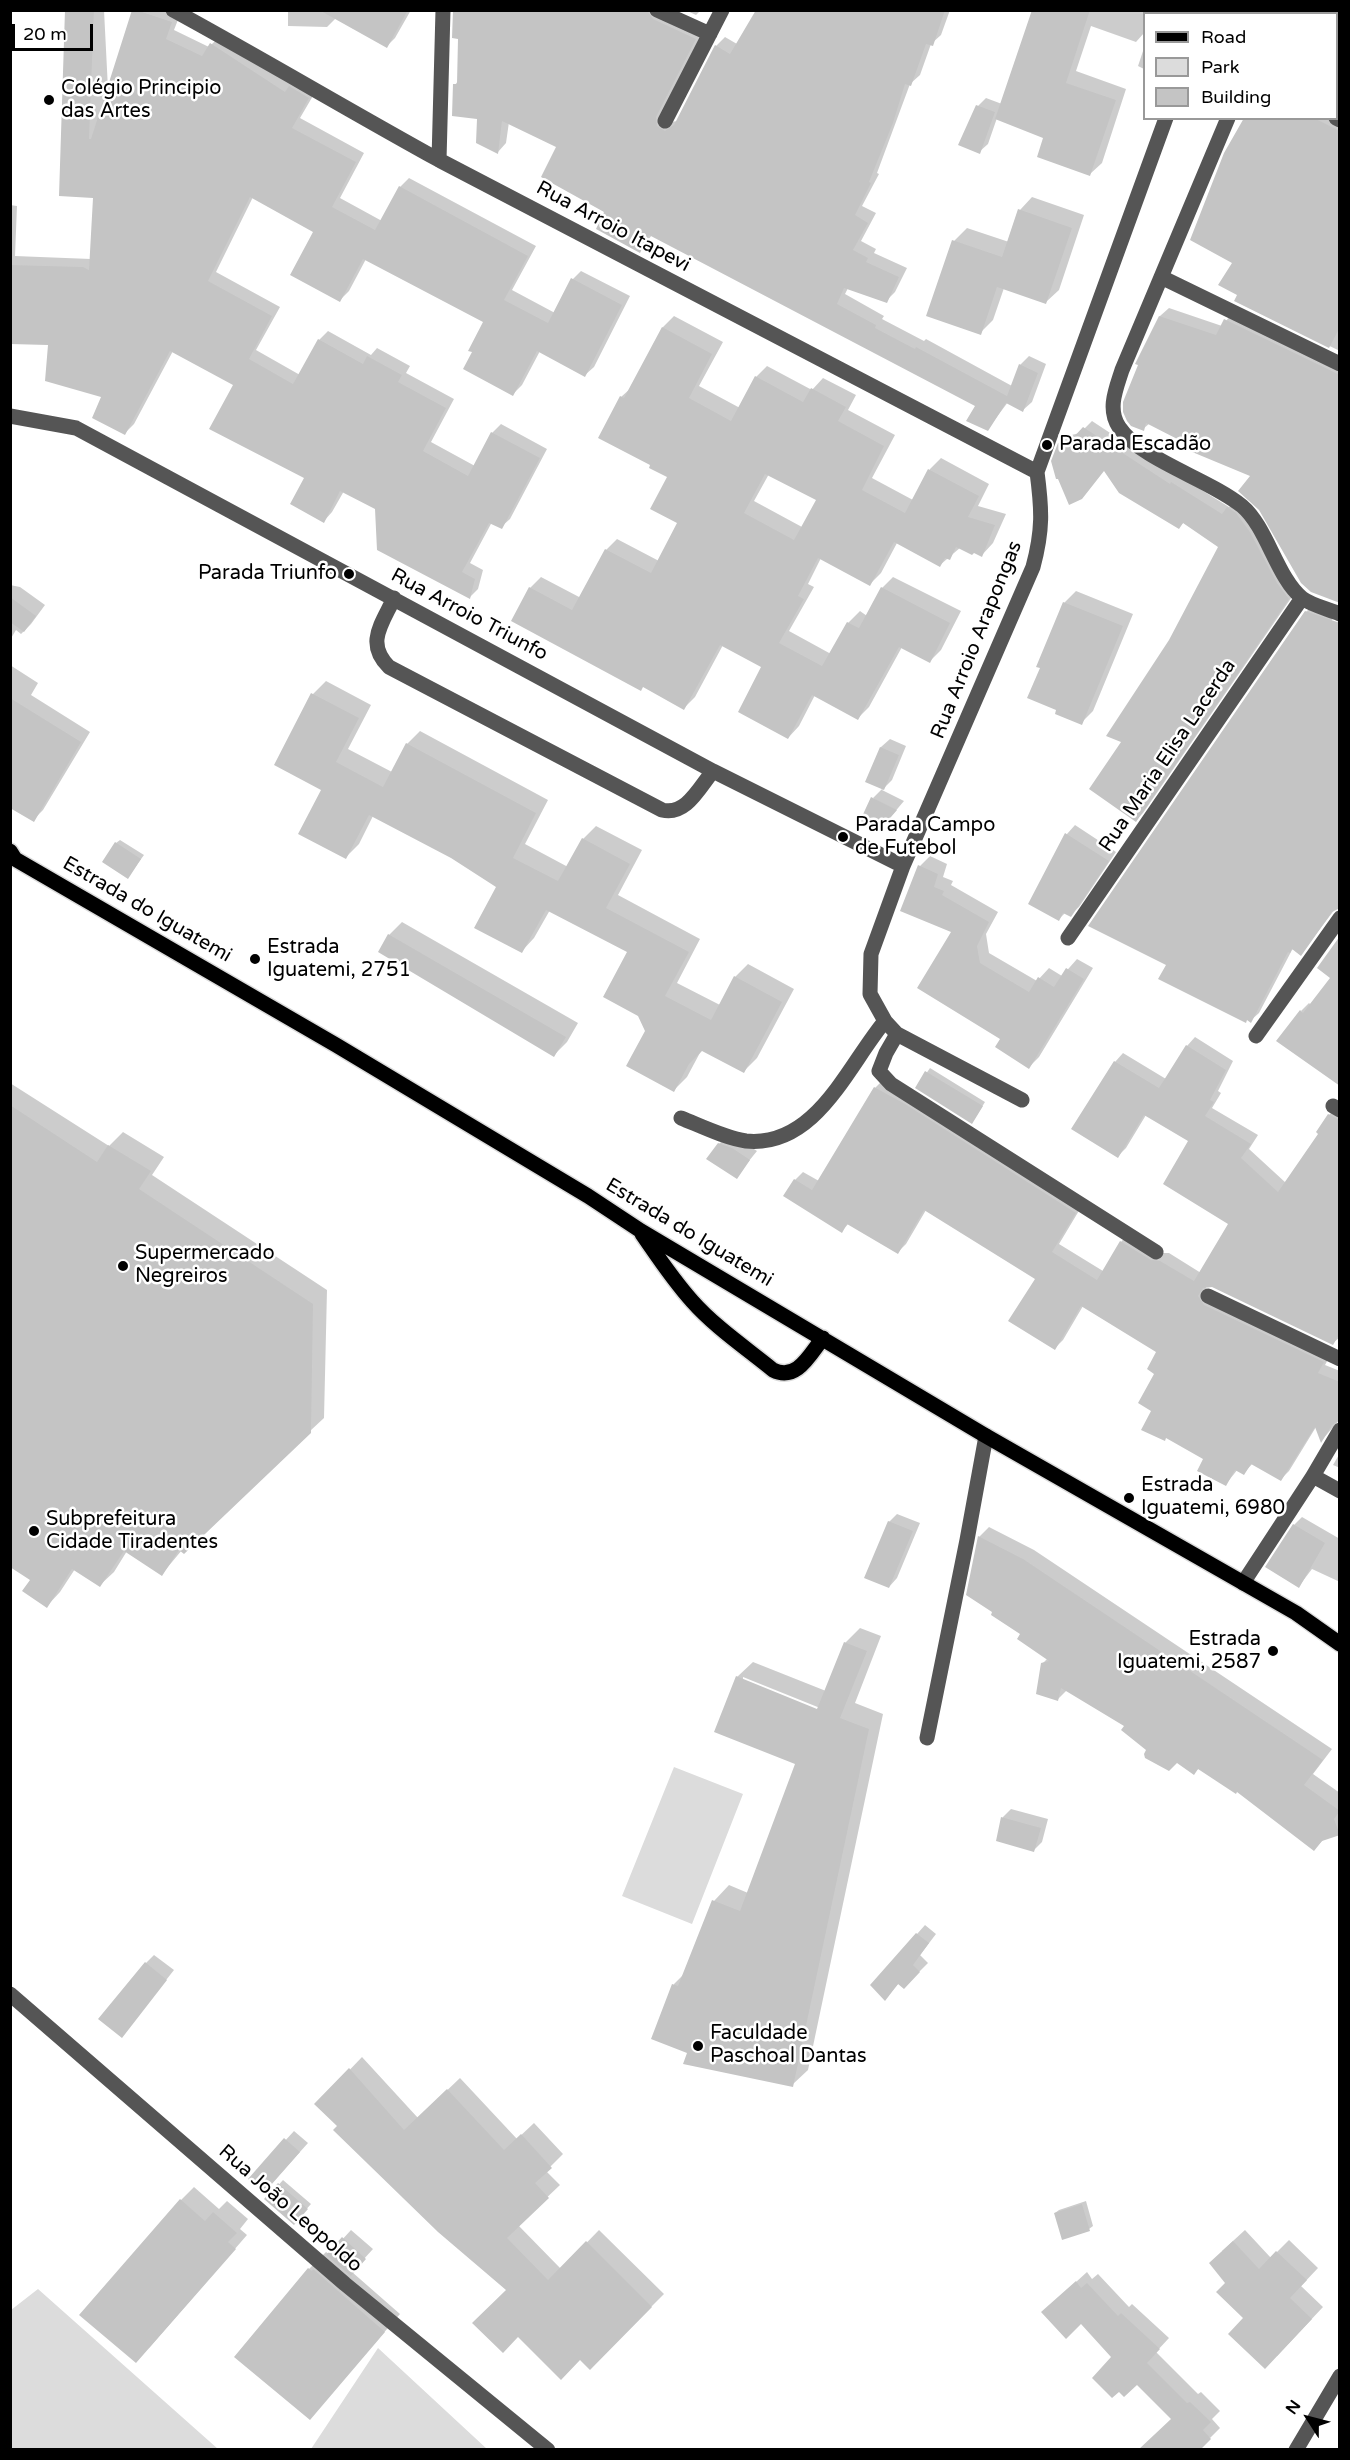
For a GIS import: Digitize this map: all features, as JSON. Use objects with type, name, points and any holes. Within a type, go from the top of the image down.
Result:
[{"type":"main road","name":"Estrada do Iguatemi","points":[[12,856],[346,1051],[588,1196],[641,1231],[986,1436],[1296,1613],[1340,1644]]},
{"type":"main road","points":[[641,1231],[666,1269],[693,1302],[720,1328],[773,1370],[780,1374],[795,1371],[823,1338]]},
{"type":"street","name":"Rua Arroio Itapevi","points":[[173,10],[439,160],[1037,472]]},
{"type":"street","points":[[439,160],[443,10]]},
{"type":"street","points":[[657,10],[710,34]]},
{"type":"street","points":[[665,121],[722,10]]},
{"type":"street","name":"Rua Arroio Arapongas","points":[[1022,1100],[897,1034],[885,1021],[870,994],[871,954],[903,866],[1033,567],[1041,538],[1042,516],[1037,472],[1165,120]]},
{"type":"street","points":[[1227,120],[1122,370],[1113,402],[1114,416],[1118,426],[1141,449],[1221,491],[1244,507],[1255,520],[1276,561],[1302,598],[1340,614]]},
{"type":"street","points":[[1161,277],[1340,364]]},
{"type":"street","name":"Rua Arroio Triunfo","points":[[10,416],[76,429],[713,771],[903,866]]},
{"type":"street","points":[[394,598],[376,638],[376,648],[381,658],[400,672],[662,810],[670,812],[685,806],[713,771]]},
{"type":"street","name":"Rua Maria Elisa Lacerda","points":[[1068,938],[1302,598]]},
{"type":"street","points":[[1256,1036],[1340,918]]},
{"type":"street","points":[[681,1118],[743,1140],[760,1141],[790,1132],[826,1104],[885,1021]]},
{"type":"street","points":[[897,1034],[879,1071],[891,1084],[1156,1252]]},
{"type":"street","points":[[1208,1296],[1340,1359]]},
{"type":"street","points":[[1243,1583],[1313,1476],[1340,1430]]},
{"type":"street","points":[[927,1738],[986,1436]]},
{"type":"street","points":[[1313,1476],[1340,1491]]},
{"type":"street","name":"Rua João Leopoldo","points":[[10,1994],[345,2284],[548,2450]]},
{"type":"street","points":[[1296,2450],[1340,2376]]},
{"type":"green space","points":[[674,1767],[743,1794],[692,1924],[622,1896]]},
{"type":"green space","points":[[38,2289],[218,2449],[11,2449],[11,2310]]},
{"type":"green space","points":[[378,2348],[487,2449],[311,2449]]},
{"type":"building","points":[[65,10],[94,10],[89,139],[91,139],[132,10],[136,10],[172,22],[166,39],[202,56],[210,43],[285,92],[289,86],[309,98],[292,128],[356,162],[332,207],[375,230],[399,186],[528,256],[504,300],[548,323],[571,278],[622,305],[585,377],[537,351],[513,396],[463,369],[472,352],[468,351],[483,322],[363,259],[340,302],[290,275],[313,232],[250,197],[208,281],[272,316],[249,359],[293,384],[318,339],[363,364],[367,356],[402,375],[398,382],[446,408],[423,451],[468,476],[491,432],[540,458],[502,529],[489,523],[462,572],[475,579],[470,599],[377,550],[375,509],[340,491],[324,523],[290,504],[304,478],[209,429],[233,385],[170,351],[125,435],[92,418],[101,397],[45,381],[48,345],[10,344],[10,265],[83,267],[89,270],[93,198],[59,196]]},
{"type":"building","points":[[319,10],[408,10],[387,48]]},
{"type":"building","points":[[453,10],[647,10],[653,19],[696,39],[656,117],[657,126],[665,131],[674,125],[715,45],[730,54],[756,10],[945,10],[933,46],[926,44],[911,86],[905,84],[893,123],[869,182],[871,183],[855,215],[868,223],[853,250],[868,258],[866,262],[899,277],[887,303],[844,288],[837,304],[876,325],[875,328],[915,349],[916,347],[1007,396],[1019,364],[1038,373],[1023,412],[1006,403],[988,431],[966,421],[975,406],[649,235],[640,253],[596,229],[604,212],[541,177],[556,147],[502,121],[498,154],[476,143],[477,119],[452,116],[453,84],[457,84],[458,39],[452,38]]},
{"type":"building","points":[[1032,10],[1090,10],[1066,83],[1116,100],[1090,176],[1037,157],[1043,138],[995,119]]},
{"type":"building","points":[[976,105],[995,112],[980,154],[958,145]]},
{"type":"building","points":[[1243,120],[1318,120],[1340,131],[1340,327],[1329,348],[1234,301],[1237,295],[1218,285],[1232,263],[1190,240],[1224,153]]},
{"type":"building","points":[[1018,209],[1072,228],[1046,304],[997,287],[981,335],[926,316],[952,240],[1002,257]]},
{"type":"building","points":[[1159,316],[1216,335],[1224,319],[1340,375],[1340,603],[1311,592],[1301,583],[1259,510],[1238,491],[1250,476],[1185,449],[1187,444],[1146,423],[1144,431],[1131,426],[1127,421],[1123,412],[1123,402],[1138,365],[1135,364]]},
{"type":"building","points":[[662,327],[712,354],[689,398],[731,421],[755,376],[803,402],[811,388],[846,407],[838,421],[884,446],[862,490],[905,513],[928,469],[979,496],[968,517],[995,525],[982,557],[956,547],[950,560],[945,558],[940,567],[894,542],[870,586],[818,558],[798,596],[804,599],[779,643],[822,666],[847,622],[859,628],[881,587],[950,623],[930,663],[899,647],[858,720],[812,695],[788,739],[738,712],[761,667],[720,645],[684,710],[643,687],[641,691],[511,621],[529,587],[572,610],[605,549],[651,573],[677,523],[650,509],[667,477],[649,468],[650,465],[598,438],[620,396],[624,398]],"holes":[[[765,474],[816,500],[794,540],[744,513]]]},
{"type":"building","points":[[1083,427],[1170,484],[1171,482],[1222,514],[1227,507],[1236,513],[1250,532],[1277,583],[1289,599],[1136,822],[1089,789],[1121,742],[1106,736],[1169,640],[1218,547],[1183,523],[1179,529],[1119,493],[1104,471],[1082,499],[1069,505],[1056,479],[1051,461],[1058,443],[1071,440]]},
{"type":"building","points":[[10,597],[36,616],[24,632],[10,622]]},
{"type":"building","points":[[1063,602],[1123,626],[1082,725],[1055,714],[1056,710],[1027,698],[1040,668],[1036,667]]},
{"type":"building","points":[[1305,611],[1340,623],[1340,908],[1332,912],[1301,956],[1292,949],[1290,953],[1288,952],[1251,1023],[1247,1020],[1246,1023],[1158,979],[1166,965],[1088,926]]},
{"type":"building","points":[[311,693],[359,718],[336,762],[383,787],[406,743],[536,813],[513,858],[558,881],[582,838],[630,864],[606,908],[689,952],[665,996],[711,1020],[734,976],[782,1002],[744,1073],[702,1051],[689,1064],[674,1092],[626,1066],[645,1031],[638,1016],[603,997],[627,952],[546,910],[522,953],[474,928],[496,887],[451,858],[369,815],[346,859],[298,834],[321,790],[274,765]]},
{"type":"building","points":[[10,698],[81,742],[34,822],[10,808]]},
{"type":"building","points":[[880,747],[899,755],[884,790],[865,782]]},
{"type":"building","points":[[871,797],[897,810],[885,824],[873,831],[859,823]]},
{"type":"building","points":[[1065,833],[1109,861],[1071,917],[1063,913],[1059,921],[1028,904]]},
{"type":"building","points":[[115,842],[141,859],[128,879],[102,862]]},
{"type":"building","points":[[918,865],[938,874],[934,887],[944,891],[942,895],[989,922],[977,946],[980,963],[1029,992],[1038,977],[1054,987],[1066,968],[1084,979],[1029,1069],[995,1047],[1000,1039],[917,988],[951,932],[900,911]]},
{"type":"building","points":[[388,934],[566,1037],[554,1057],[378,952]]},
{"type":"building","points":[[1340,936],[1340,1086],[1276,1041],[1300,1010],[1303,1013],[1330,978],[1317,968]]},
{"type":"building","points":[[1186,1045],[1226,1070],[1210,1100],[1214,1102],[1205,1116],[1251,1144],[1241,1158],[1278,1192],[1318,1134],[1316,1132],[1328,1114],[1340,1120],[1340,1333],[1333,1345],[1212,1287],[1203,1288],[1198,1296],[1204,1305],[1324,1362],[1318,1373],[1340,1382],[1340,1420],[1332,1425],[1321,1443],[1315,1427],[1281,1481],[1251,1464],[1244,1475],[1235,1470],[1226,1486],[1197,1471],[1203,1459],[1166,1438],[1165,1441],[1141,1430],[1151,1411],[1138,1403],[1154,1374],[1147,1369],[1156,1352],[1081,1306],[1055,1350],[1008,1321],[1035,1279],[924,1210],[898,1254],[847,1224],[842,1233],[783,1196],[794,1179],[812,1190],[874,1087],[905,1104],[1076,1213],[1052,1252],[1097,1280],[1120,1241],[1151,1260],[1160,1261],[1194,1281],[1228,1224],[1163,1184],[1188,1141],[1144,1115],[1118,1158],[1071,1129],[1114,1061],[1159,1088]]},
{"type":"building","points":[[925,1071],[983,1106],[972,1124],[915,1088]]},
{"type":"building","points":[[10,1105],[97,1162],[108,1145],[151,1171],[139,1189],[313,1304],[311,1433],[184,1554],[179,1550],[162,1576],[124,1551],[100,1587],[72,1569],[47,1608],[22,1591],[30,1580],[10,1567]]},
{"type":"building","points":[[718,1143],[732,1148],[750,1160],[737,1179],[706,1159]]},
{"type":"building","points":[[888,1521],[913,1531],[889,1588],[864,1578]]},
{"type":"building","points":[[1293,1524],[1325,1543],[1299,1588],[1265,1567]]},
{"type":"building","points":[[978,1536],[1023,1559],[1323,1760],[1304,1785],[1340,1811],[1334,1819],[1340,1835],[1322,1841],[1314,1851],[1237,1792],[1236,1794],[1198,1769],[1194,1775],[1177,1763],[1169,1771],[1145,1758],[1146,1750],[1121,1730],[1124,1726],[1061,1688],[1058,1701],[1036,1694],[1041,1663],[1049,1661],[1017,1639],[1020,1634],[966,1595]]},
{"type":"building","points":[[844,1642],[867,1651],[840,1718],[869,1729],[793,2087],[683,2064],[687,2053],[651,2039],[672,1984],[678,1986],[712,1900],[740,1911],[795,1764],[714,1732],[736,1676],[817,1709]]},
{"type":"building","points":[[1001,1817],[1041,1828],[1034,1852],[996,1841]]},
{"type":"building","points":[[916,1933],[929,1943],[913,1965],[920,1972],[904,1989],[898,1984],[885,2001],[870,1985]]},
{"type":"building","points":[[145,1962],[167,1980],[122,2038],[98,2019]]},
{"type":"building","points":[[349,2068],[404,2130],[447,2089],[504,2150],[521,2134],[552,2168],[535,2183],[549,2198],[507,2238],[548,2280],[586,2241],[652,2307],[590,2370],[580,2360],[561,2380],[518,2337],[503,2353],[472,2323],[506,2290],[438,2232],[333,2130],[337,2126],[314,2104]]},
{"type":"building","points":[[284,2138],[300,2152],[264,2193],[248,2179]]},
{"type":"building","points":[[278,2183],[308,2209],[294,2225],[264,2199]]},
{"type":"building","points":[[180,2199],[205,2221],[213,2212],[237,2233],[228,2242],[236,2249],[136,2363],[79,2315]]},
{"type":"building","points":[[1082,2204],[1090,2231],[1062,2240],[1054,2213]]},
{"type":"building","points":[[342,2237],[366,2259],[351,2276],[326,2255]]},
{"type":"building","points":[[1233,2241],[1259,2269],[1276,2251],[1307,2280],[1290,2298],[1312,2319],[1265,2369],[1228,2334],[1243,2318],[1216,2292],[1225,2283],[1209,2263]]},
{"type":"building","points":[[308,2268],[312,2271],[313,2269],[385,2332],[310,2420],[234,2357]]},
{"type":"building","points":[[1076,2281],[1081,2288],[1087,2283],[1118,2316],[1121,2313],[1160,2349],[1147,2363],[1187,2403],[1190,2402],[1211,2422],[1203,2430],[1211,2439],[1200,2450],[1138,2450],[1171,2419],[1137,2385],[1124,2397],[1119,2392],[1112,2398],[1092,2378],[1111,2357],[1081,2324],[1066,2339],[1041,2312]]},
{"type":"place","name":"Colégio Principio das Artes","points":[[49,100]]},
{"type":"place","name":"Parada Escadão","points":[[1047,445]]},
{"type":"place","name":"Parada Triunfo","points":[[349,574]]},
{"type":"place","name":"Parada Campo de Futebol","points":[[843,837]]},
{"type":"place","name":"Estrada Iguatemi, 2751","points":[[255,959]]},
{"type":"place","name":"Supermercado Negreiros","points":[[123,1266]]},
{"type":"place","name":"Estrada Iguatemi, 6980","points":[[1129,1498]]},
{"type":"place","name":"Subprefeitura Cidade Tiradentes","points":[[34,1531]]},
{"type":"place","name":"Estrada Iguatemi, 2587","points":[[1273,1651]]},
{"type":"place","name":"Faculdade Paschoal Dantas","points":[[698,2046]]}]
